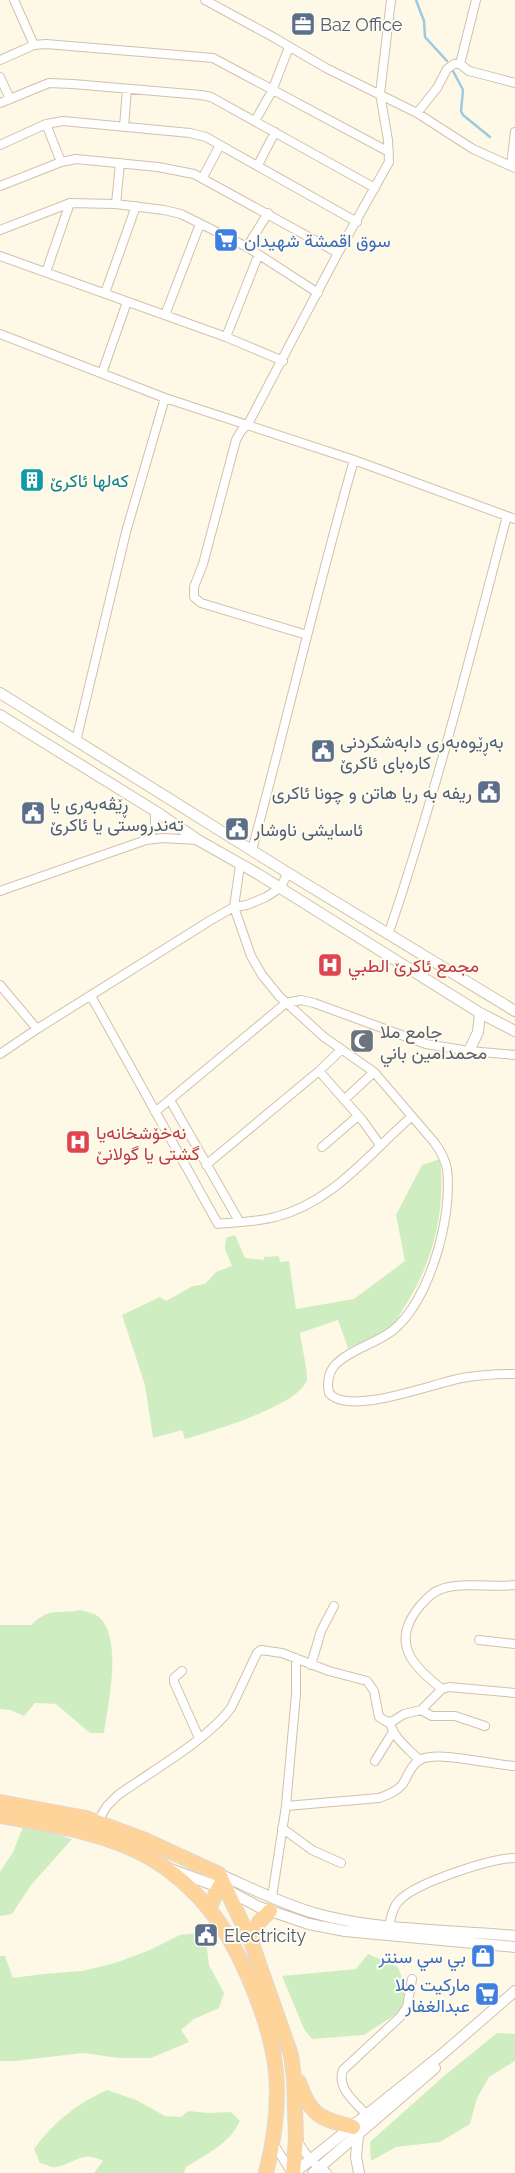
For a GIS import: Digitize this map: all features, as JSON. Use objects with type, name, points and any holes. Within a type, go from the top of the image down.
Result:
[{"type":"highway","points":[[0,1802],[55,1811],[97,1822],[145,1840],[222,1884],[252,1944],[284,2032],[303,2095],[311,2110],[318,2116],[356,2131]]},
{"type":"highway","points":[[0,1816],[90,1834],[129,1849],[164,1868],[209,1909],[227,1936],[240,1963],[268,2034],[276,2074],[276,2104],[266,2173]]},
{"type":"highway","points":[[209,1909],[222,1884]]},
{"type":"highway","points":[[252,1944],[259,1922],[271,1904]]},
{"type":"highway","points":[[293,2065],[296,2139],[293,2173]]},
{"type":"street","points":[[14,0],[34,45]]},
{"type":"street","points":[[205,0],[273,36],[326,68],[416,113],[473,149],[513,167],[515,132]]},
{"type":"street","points":[[307,635],[201,603],[194,597],[194,587],[203,564],[236,440],[248,424],[283,361],[338,253],[390,162],[380,94],[391,0]]},
{"type":"street","points":[[460,64],[476,0]]},
{"type":"street","points":[[0,60],[34,45],[46,44],[213,58],[389,152]]},
{"type":"street","points":[[255,122],[272,91],[289,47]]},
{"type":"street","points":[[416,113],[437,88],[447,69],[454,64],[460,64],[469,71],[515,84]]},
{"type":"street","points":[[0,77],[10,99]]},
{"type":"street","points":[[0,103],[49,83],[201,95],[275,132],[375,188]]},
{"type":"street","points":[[124,127],[127,89]]},
{"type":"street","points":[[0,145],[46,124],[63,122],[190,133],[206,137],[357,222]]},
{"type":"street","points":[[46,124],[61,162]]},
{"type":"street","points":[[258,165],[275,132]]},
{"type":"street","points":[[203,177],[220,145]]},
{"type":"street","points":[[0,186],[61,162],[76,159],[158,167],[203,177],[338,253]]},
{"type":"street","points":[[116,204],[120,163]]},
{"type":"street","points":[[46,272],[70,203]]},
{"type":"street","points":[[0,230],[70,203],[116,204],[182,214],[247,247],[258,256],[318,293]]},
{"type":"street","points":[[105,293],[136,206]]},
{"type":"street","points":[[247,247],[268,213]]},
{"type":"street","points":[[165,315],[200,224]]},
{"type":"street","points":[[0,256],[226,337],[283,361]]},
{"type":"street","points":[[226,337],[258,256]]},
{"type":"street","points":[[102,373],[127,302]]},
{"type":"street","points":[[0,334],[165,398],[354,460],[511,517],[413,863],[388,935]]},
{"type":"street","points":[[76,741],[126,532],[165,398]]},
{"type":"street","points":[[252,850],[285,729],[326,557],[354,460]]},
{"type":"street","points":[[0,693],[388,935],[515,1011]]},
{"type":"street","points":[[0,715],[156,811],[198,840],[280,888],[480,1013],[515,1030],[515,1021]]},
{"type":"street","points":[[146,840],[155,827],[156,811]]},
{"type":"street","points":[[0,891],[146,840],[163,838],[198,840]]},
{"type":"street","points":[[240,865],[234,907],[251,956],[271,988],[341,1050],[374,1072],[438,1147],[447,1168],[446,1210],[440,1246],[418,1298],[404,1319],[392,1331],[350,1354],[335,1365],[329,1376],[329,1393],[339,1401],[365,1401],[463,1378],[489,1374],[515,1374]]},
{"type":"street","points":[[0,1054],[234,907],[247,904],[280,888],[288,873]]},
{"type":"street","points":[[0,985],[37,1029]]},
{"type":"street","points":[[91,996],[218,1224],[274,1218],[305,1207],[330,1192],[411,1117]]},
{"type":"street","points":[[155,1112],[286,1002],[301,1000],[314,1003],[426,1044],[469,1051],[515,1055]]},
{"type":"street","points":[[469,1051],[478,1032],[480,1013]]},
{"type":"street","points":[[206,1165],[319,1071],[341,1050]]},
{"type":"street","points":[[319,1071],[380,1145]]},
{"type":"street","points":[[344,1100],[374,1072]]},
{"type":"street","points":[[170,1100],[239,1221]]},
{"type":"street","points":[[322,1146],[358,1116]]},
{"type":"street","points":[[515,1585],[480,1585],[439,1590],[419,1606],[406,1627],[406,1639],[410,1655],[420,1672],[442,1689],[458,1688],[515,1694]]},
{"type":"street","points":[[311,1665],[321,1631],[334,1606]]},
{"type":"street","points":[[479,1640],[515,1644]]},
{"type":"street","points":[[97,1822],[107,1806],[118,1795],[218,1724],[231,1708],[257,1653],[261,1650],[271,1650],[311,1665],[367,1681],[374,1691],[379,1717],[384,1722],[390,1722],[399,1716],[421,1710],[442,1689]]},
{"type":"street","points":[[271,1904],[286,1806],[296,1694],[296,1658]]},
{"type":"street","points":[[182,1671],[174,1678],[174,1682],[198,1738]]},
{"type":"street","points":[[421,1710],[432,1716],[456,1716],[485,1726]]},
{"type":"street","points":[[390,1722],[393,1732],[419,1760]]},
{"type":"street","points":[[375,1761],[393,1732]]},
{"type":"street","points":[[286,1806],[379,1798],[392,1794],[402,1785],[411,1768],[419,1760],[445,1756],[489,1764],[515,1766]]},
{"type":"street","points":[[282,1828],[312,1850],[341,1863]]},
{"type":"street","points":[[389,1925],[394,1906],[402,1897],[415,1890],[479,1864],[515,1858]]},
{"type":"street","points":[[164,1868],[222,1884],[271,1904],[309,1924],[345,1931],[515,1947]]},
{"type":"street","points":[[222,1884],[258,1907],[271,1904],[350,1921],[515,1936]]},
{"type":"street","points":[[367,2115],[343,2086],[340,2077],[343,2070],[407,2007],[412,1979]]},
{"type":"street","points":[[296,2139],[320,2171],[356,2131],[367,2115],[515,1990]]},
{"type":"street","points":[[272,2142],[293,2173],[356,2131],[515,2000]]},
{"type":"street","points":[[356,2131],[356,2156],[360,2173]]},
{"type":"green space","points":[[440,1159],[441,1198],[439,1217],[430,1254],[415,1289],[393,1325],[377,1335],[348,1348],[338,1320],[300,1333],[307,1379],[301,1389],[289,1398],[273,1408],[253,1416],[185,1439],[182,1430],[153,1438],[145,1385],[122,1315],[160,1297],[166,1301],[193,1286],[205,1284],[216,1272],[232,1266],[225,1249],[226,1238],[235,1235],[245,1258],[264,1260],[264,1257],[279,1256],[280,1262],[289,1261],[296,1309],[354,1299],[405,1261],[396,1215],[422,1165]]},
{"type":"green space","points":[[81,1610],[99,1617],[106,1627],[110,1640],[112,1656],[111,1689],[104,1733],[90,1733],[56,1704],[35,1703],[24,1716],[10,1710],[0,1709],[0,1625],[31,1625],[49,1613]]},
{"type":"green space","points":[[23,1827],[46,1831],[72,1839],[31,1885],[12,1914],[0,1916],[0,1872],[13,1852]]},
{"type":"green space","points":[[205,1932],[209,1965],[224,1993],[219,2008],[194,2019],[181,2030],[189,2042],[151,2058],[118,2058],[83,2053],[0,2061],[0,1956],[5,1956],[13,1978],[82,1971],[115,1963],[150,1950],[180,1935]]},
{"type":"green space","points":[[368,1954],[398,1967],[405,1985],[402,2010],[364,2035],[312,2039],[304,2029],[282,1976],[356,1969]]},
{"type":"green space","points":[[497,2033],[515,2034],[515,2061],[489,2077],[477,2098],[470,2124],[440,2142],[396,2147],[371,2161],[370,2142],[444,2076]]},
{"type":"green space","points":[[107,2090],[136,2100],[165,2116],[181,2117],[188,2111],[209,2113],[231,2112],[240,2121],[224,2142],[186,2167],[184,2173],[94,2173],[103,2161],[89,2157],[56,2167],[40,2163],[34,2149],[57,2122],[86,2101]]},
{"type":"waterway","points":[[416,0],[424,21],[425,37],[447,61]]},
{"type":"waterway","points":[[453,71],[463,90],[461,111],[463,115],[490,137]]},
{"type":"place","name":"Baz Office","points":[[303,24]]},
{"type":"place","name":"سوق اقمشة شهيدان","points":[[226,240]]},
{"type":"place","name":"کەلها ئاکرێ","points":[[32,480]]},
{"type":"place","name":"بەڕێوەبەری دابەشکردنی کارەبای ئاکرێ","points":[[323,751]]},
{"type":"place","name":"ريفه به ريا هاتن و چونا ئاكرى","points":[[489,792]]},
{"type":"place","name":"ڕێڤەبەری یا تەندروستی یا ئاکرێ","points":[[33,813]]},
{"type":"place","name":"ئاسايشى ناوشار","points":[[237,829]]},
{"type":"place","name":"مجمع ئاکرێ الطبي","points":[[330,965]]},
{"type":"place","name":"جامع ملا محمدامين باني","points":[[362,1041]]},
{"type":"place","name":"نەخۆشخانەیا گشتی یا گولانێ","points":[[78,1142]]},
{"type":"place","name":"Electricity","points":[[206,1935]]},
{"type":"place","name":"بي سي سنتر","points":[[483,1956]]},
{"type":"place","name":"ماركيت ملا عبدالغفار","points":[[487,1994]]}]
